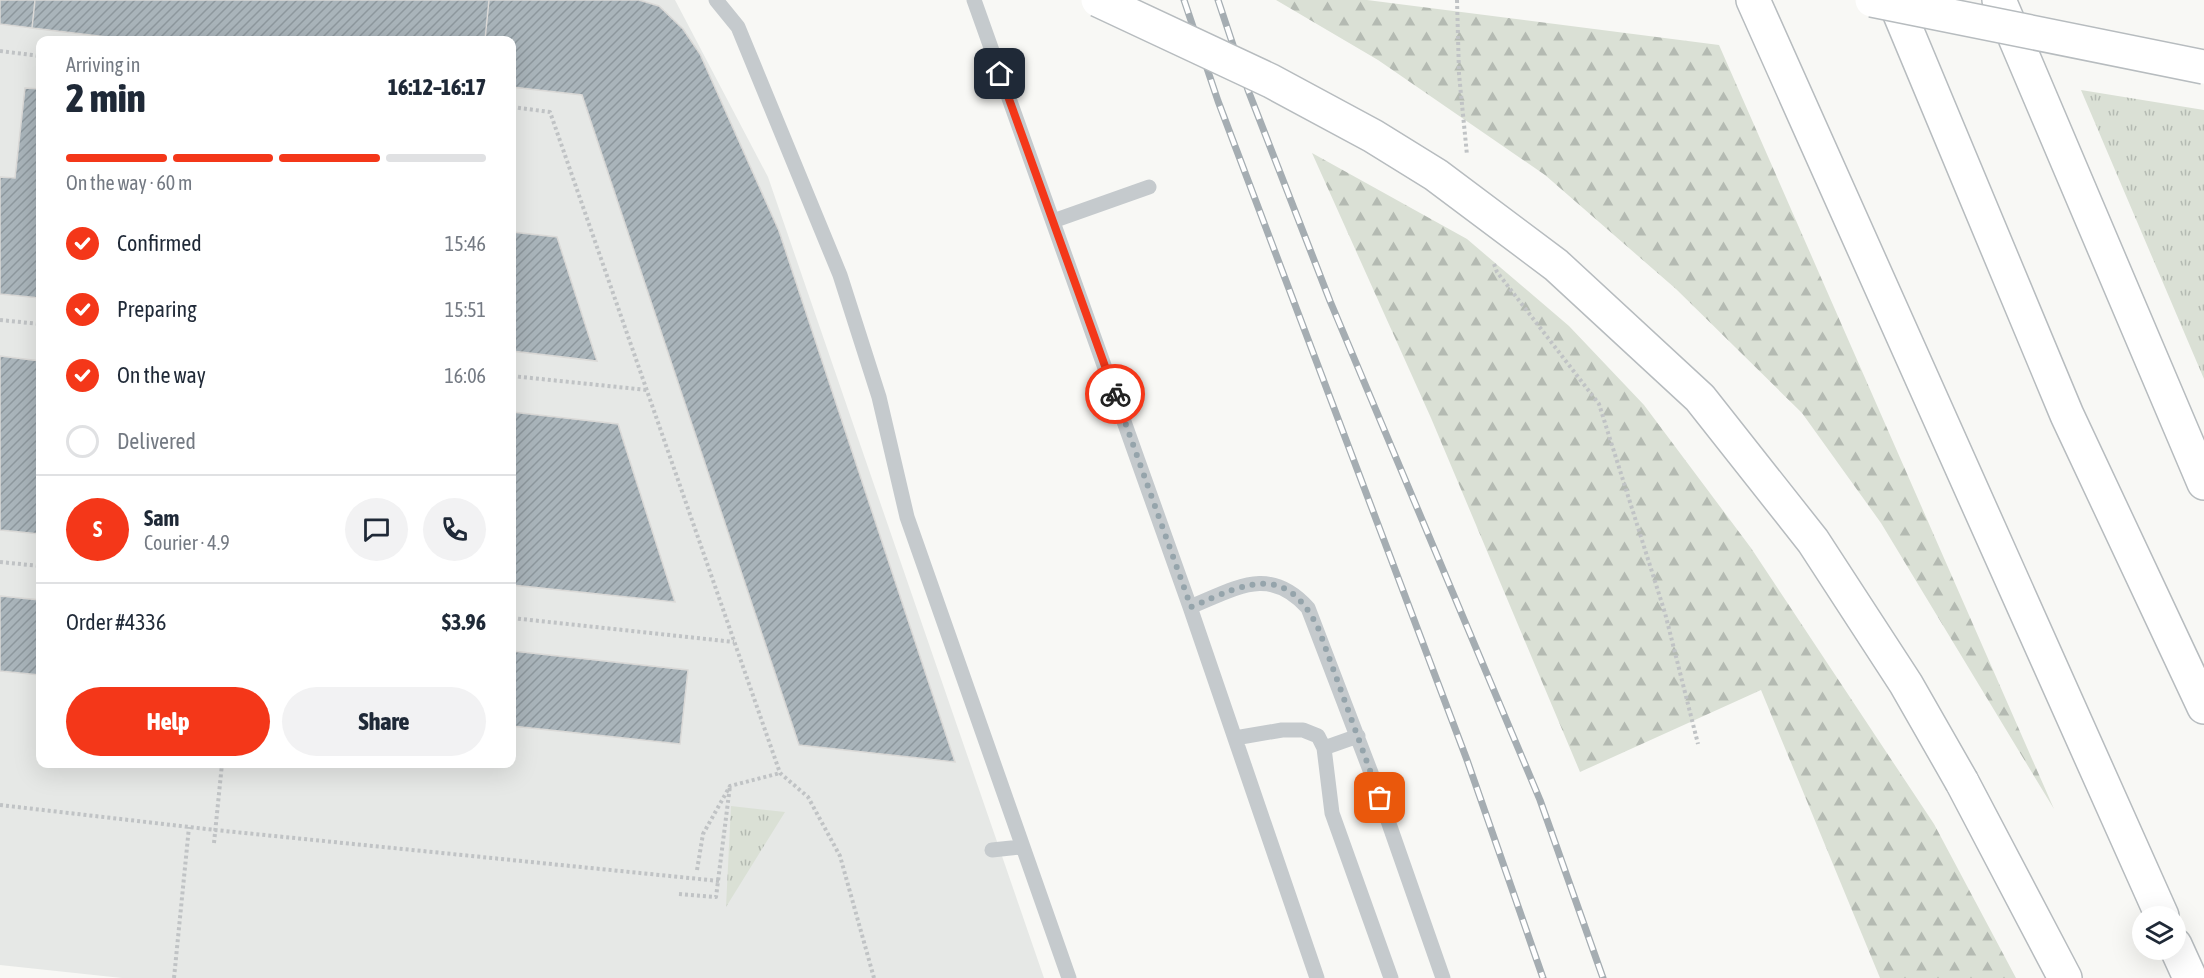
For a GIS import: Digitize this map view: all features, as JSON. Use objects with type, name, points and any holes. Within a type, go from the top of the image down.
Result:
[{"type":"highway","points":[[1098,0],[1271,81],[1373,136],[1436,175],[1556,265],[1700,398],[1806,532],[1906,684],[1962,782],[2065,978]]},
{"type":"highway","points":[[1753,0],[2158,906]]},
{"type":"highway","points":[[1872,0],[2204,67]]},
{"type":"highway","points":[[1894,0],[2067,415],[2204,707]]},
{"type":"highway","points":[[1999,0],[2204,483]]},
{"type":"highway","points":[[2182,960],[2190,978]]},
{"type":"lane","points":[[716,0],[738,27]]},
{"type":"lane","points":[[727,0],[840,275],[879,397],[908,517],[1022,847],[1070,978]]},
{"type":"lane","points":[[974,0],[1191,607],[1317,978]]},
{"type":"lane","points":[[1053,221],[1149,187]]},
{"type":"lane","points":[[1191,607],[1257,584],[1277,584],[1294,593],[1308,608],[1319,630],[1358,736],[1443,978]]},
{"type":"lane","points":[[1235,738],[1282,730],[1303,730],[1318,736],[1324,748],[1332,813],[1391,978]]},
{"type":"lane","points":[[1324,748],[1358,736]]},
{"type":"lane","points":[[992,850],[1022,847]]},
{"type":"path","points":[[1457,0],[1459,74],[1467,159]]},
{"type":"path","points":[[0,51],[36,56]]},
{"type":"path","points":[[516,107],[550,111],[780,773],[808,797],[840,856],[874,978]]},
{"type":"path","points":[[1493,261],[1497,272],[1599,404],[1665,613],[1698,744]]},
{"type":"path","points":[[0,320],[36,324]]},
{"type":"path","points":[[516,376],[647,390]]},
{"type":"path","points":[[0,562],[36,566]]},
{"type":"path","points":[[516,618],[734,642]]},
{"type":"path","points":[[214,843],[222,768]]},
{"type":"path","points":[[697,870],[703,834],[730,786],[780,773]]},
{"type":"path","points":[[679,894],[716,897],[730,786]]},
{"type":"path","points":[[0,805],[215,830],[718,881]]},
{"type":"path","points":[[174,978],[189,827]]},
{"type":"shaded area","points":[[0,0],[675,0],[768,177],[1044,978],[122,978],[0,965]]},
{"type":"green space","points":[[1276,0],[1367,0],[1719,45],[2054,809],[1881,523],[1802,413],[1676,289],[1545,175],[1378,60]]},
{"type":"green space","points":[[2081,90],[2204,110],[2204,379]]},
{"type":"green space","points":[[1312,153],[1467,239],[1569,326],[1644,405],[1751,548],[1934,824],[2016,978],[1880,978],[1761,690],[1580,772],[1431,418]]},
{"type":"green space","points":[[731,806],[785,812],[726,907]]},
{"type":"building","points":[[0,0],[35,0],[32,28],[0,24]]},
{"type":"building","points":[[35,0],[489,0],[485,36],[99,36],[32,28]]},
{"type":"building","points":[[489,0],[639,0],[659,6],[683,29],[700,54],[779,231],[955,762],[799,745],[582,95],[516,87],[516,36],[485,36]]},
{"type":"building","points":[[25,88],[36,89],[36,298],[0,294],[0,177],[15,178]]},
{"type":"building","points":[[516,232],[557,237],[597,361],[516,351]]},
{"type":"building","points":[[0,356],[36,360],[36,534],[0,530]]},
{"type":"building","points":[[516,412],[618,424],[675,602],[516,585]]},
{"type":"building","points":[[0,596],[36,600],[36,675],[0,671]]},
{"type":"building","points":[[516,651],[688,670],[680,744],[516,726]]},
{"type":"railway","points":[[1184,0],[1218,101],[1467,760],[1543,978]]},
{"type":"railway","points":[[1218,0],[1248,90],[1330,301],[1540,800],[1603,978]]},
{"type":"way so far","points":[[1115,394],[1191,607],[1234,590],[1257,584],[1277,584],[1294,593],[1308,608],[1319,630],[1380,798]]},
{"type":"route","points":[[1000,74],[1115,394]]}]
